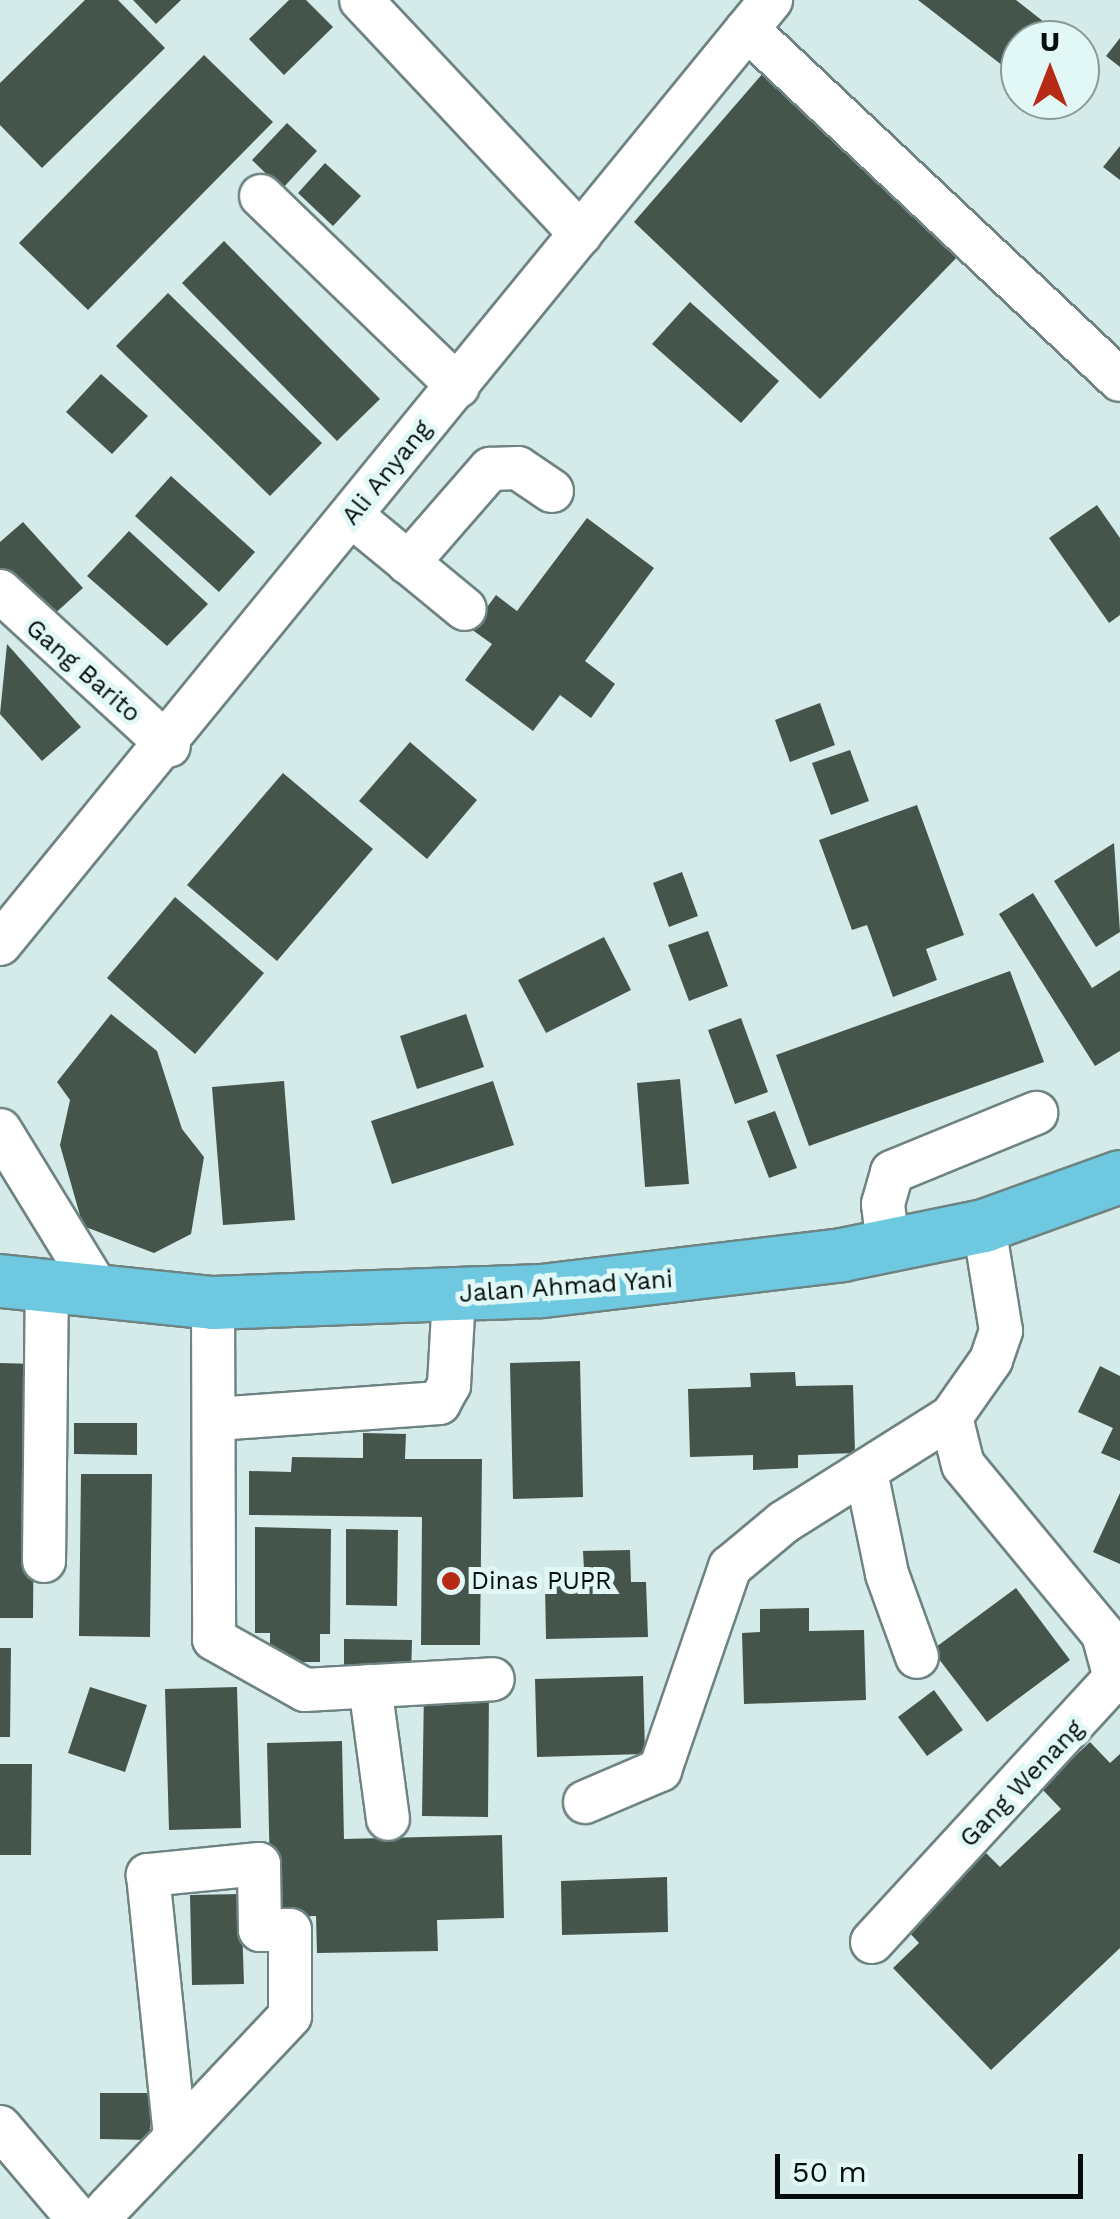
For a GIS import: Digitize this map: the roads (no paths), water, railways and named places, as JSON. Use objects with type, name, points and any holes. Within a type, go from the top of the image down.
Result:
[{"type":"main road","name":"Jalan Ahmad Yani","points":[[24,1284],[101,1295],[213,1303],[454,1295],[701,1276],[984,1226],[1120,1178]]},
{"type":"street","points":[[361,0],[581,234]]},
{"type":"street","points":[[759,15],[1120,380]]},
{"type":"street","name":"Ali Anyang","points":[[0,944],[170,746],[759,15]]},
{"type":"street","points":[[261,196],[458,386]]},
{"type":"street","points":[[408,563],[490,469],[518,468],[552,491]]},
{"type":"street","points":[[352,516],[464,609]]},
{"type":"street","name":"Gang Barito","points":[[0,592],[170,746]]},
{"type":"street","points":[[888,1246],[882,1204],[892,1172],[1036,1113]]},
{"type":"street","points":[[0,1130],[101,1295]]},
{"type":"street","points":[[586,1802],[660,1770],[730,1567],[784,1522],[867,1477],[951,1417],[1001,1331],[984,1226]]},
{"type":"street","points":[[24,1284],[44,1561]]},
{"type":"street","points":[[216,1419],[439,1403],[450,1386],[454,1295]]},
{"type":"street","points":[[213,1303],[214,1639],[305,1690],[493,1678]]},
{"type":"street","name":"Gang Wenang","points":[[872,1942],[1117,1682],[1102,1634],[963,1465],[951,1417]]},
{"type":"street","points":[[867,1477],[887,1574],[918,1657]]},
{"type":"street","points":[[370,1686],[388,1819]]},
{"type":"street","points":[[98,2219],[175,2138],[290,2016],[290,1930],[260,1930],[259,1864],[148,1875],[175,2138]]},
{"type":"street","points":[[0,2127],[78,2219]]},
{"type":"place","name":"Dinas PUPR","points":[[451,1581]]}]
